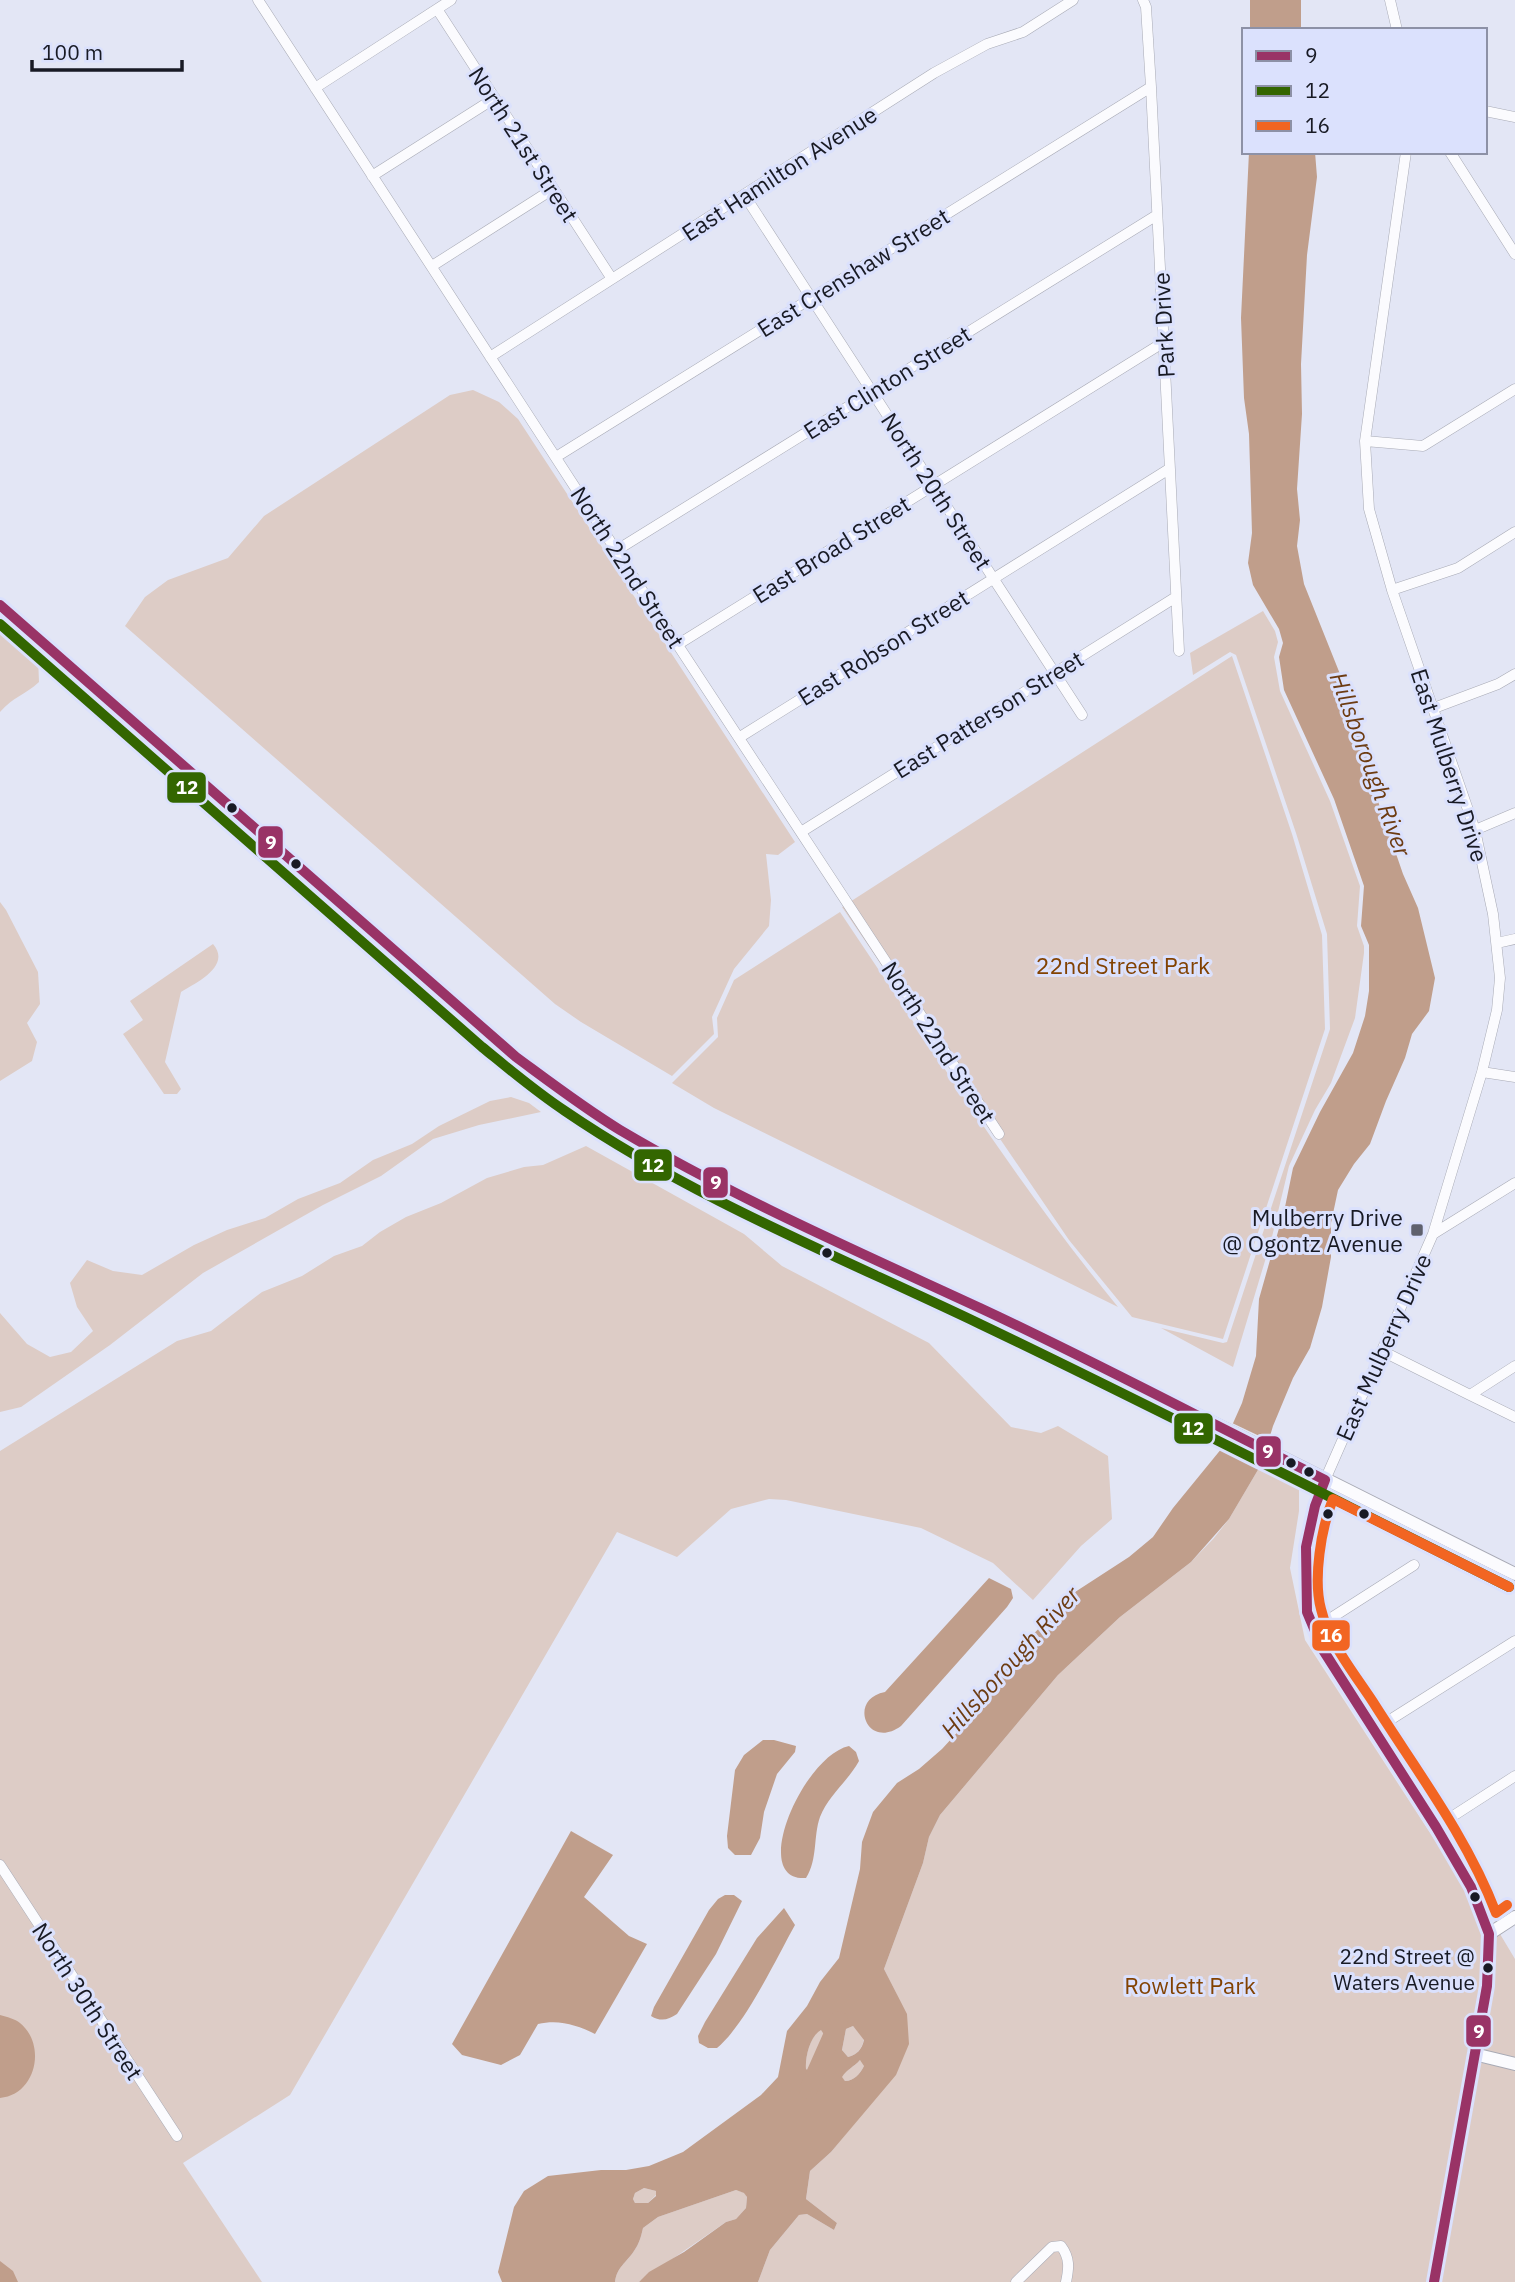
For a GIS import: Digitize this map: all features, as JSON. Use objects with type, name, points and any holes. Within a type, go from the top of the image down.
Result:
[{"type":"street","name":"North 22nd Street","points":[[258,0],[999,1134]]},
{"type":"street","points":[[315,88],[451,0]]},
{"type":"street","name":"East Hamilton Avenue","points":[[490,356],[745,196],[934,73],[987,44],[1023,32],[1073,0]]},
{"type":"street","name":"Park Drive","points":[[1143,0],[1146,7],[1151,87],[1180,651]]},
{"type":"street","points":[[1390,0],[1397,28]]},
{"type":"street","name":"North 21st Street","points":[[437,9],[612,279]]},
{"type":"street","name":"East Crenshaw Street","points":[[556,457],[1151,87]]},
{"type":"street","points":[[372,176],[495,98]]},
{"type":"street","points":[[1487,111],[1515,117]]},
{"type":"street","name":"East Mulberry Drive","points":[[1325,1480],[1433,1234],[1482,1072],[1497,1010],[1500,978],[1493,914],[1475,830],[1392,590],[1369,509],[1365,441],[1406,154]]},
{"type":"street","points":[[1451,154],[1514,249]]},
{"type":"street","points":[[432,266],[553,189]]},
{"type":"street","name":"North 20th Street","points":[[745,196],[1082,715]]},
{"type":"street","name":"East Clinton Street","points":[[617,551],[1157,215]]},
{"type":"street","name":"East Broad Street","points":[[677,645],[1164,342]]},
{"type":"street","points":[[1365,441],[1423,446],[1515,389]]},
{"type":"street","name":"East Robson Street","points":[[740,737],[1169,469]]},
{"type":"street","points":[[1392,590],[1458,568],[1515,532]]},
{"type":"street","name":"East Patterson Street","points":[[801,831],[1176,597]]},
{"type":"street","points":[[0,605],[516,1057],[619,1129],[703,1176],[1218,1425],[1515,1574]]},
{"type":"street","points":[[1434,708],[1498,684],[1515,674]]},
{"type":"street","points":[[1475,830],[1515,813]]},
{"type":"street","points":[[1497,943],[1515,939]]},
{"type":"street","points":[[1482,1072],[1515,1077]]},
{"type":"street","points":[[1433,1234],[1515,1183]]},
{"type":"street","points":[[1382,1351],[1515,1417]]},
{"type":"street","points":[[1471,1395],[1515,1366]]},
{"type":"street","points":[[1325,1480],[1315,1506],[1306,1547],[1307,1612],[1323,1650],[1471,1887],[1489,1934],[1487,1986],[1434,2282]]},
{"type":"street","points":[[1314,1629],[1413,1564]]},
{"type":"street","points":[[1374,1730],[1515,1641]]},
{"type":"street","points":[[1436,1827],[1515,1776]]},
{"type":"street","name":"North 30th Street","points":[[0,1865],[177,2136]]},
{"type":"street","points":[[1489,1934],[1515,1917]]},
{"type":"street","points":[[1474,2054],[1515,2064]]},
{"type":"street","points":[[1016,2282],[1052,2247],[1061,2246],[1068,2255],[1066,2282]]},
{"type":"green space","points":[[473,390],[499,402],[518,419],[795,842],[778,855],[766,854],[771,900],[769,926],[734,969],[712,1017],[714,1034],[672,1076],[555,1004],[125,626],[145,597],[168,580],[228,558],[264,516],[450,395]]},
{"type":"green space","points":[[1263,611],[1278,642],[1274,657],[1280,691],[1330,801],[1360,886],[1357,926],[1364,953],[1355,1018],[1331,1083],[1289,1166],[1271,1241],[1233,1367],[1161,1328],[1227,1342],[1330,1029],[1327,934],[1236,655],[1230,652],[1193,675],[1190,653]]},
{"type":"green space","points":[[0,624],[38,657],[39,682],[0,712]]},
{"type":"green space","name":"22nd Street Park","points":[[1232,656],[1292,834],[1322,935],[1325,1029],[1223,1339],[1132,1317],[1069,1240],[842,907]]},
{"type":"green space","points":[[0,902],[38,972],[40,1004],[27,1023],[37,1042],[32,1061],[0,1081]]},
{"type":"green space","points":[[840,912],[1009,1162],[1080,1260],[1118,1307],[714,1108],[672,1083],[718,1037],[717,1018],[734,980]]},
{"type":"green space","points":[[213,944],[218,952],[215,966],[203,979],[181,992],[165,1062],[181,1089],[177,1094],[164,1094],[123,1034],[143,1020],[130,1001]]},
{"type":"green space","points":[[511,1097],[529,1103],[541,1112],[479,1125],[433,1139],[381,1176],[323,1205],[203,1273],[110,1345],[21,1407],[0,1412],[0,1313],[27,1344],[50,1357],[71,1352],[93,1331],[77,1307],[70,1283],[87,1260],[113,1271],[142,1275],[194,1245],[227,1230],[265,1218],[298,1199],[340,1183],[373,1160],[412,1144],[439,1126],[490,1101]]},
{"type":"green space","points":[[586,1146],[744,1234],[782,1266],[929,1343],[1011,1427],[1041,1433],[1058,1426],[1108,1456],[1112,1519],[1081,1546],[1033,1600],[993,1563],[921,1528],[786,1500],[769,1499],[731,1509],[677,1557],[617,1532],[290,2095],[183,2163],[262,2282],[0,2282],[0,1451],[177,1341],[211,1331],[262,1292],[302,1276],[334,1256],[362,1246],[406,1217],[441,1203],[487,1178],[524,1167],[543,1165]]},
{"type":"green space","name":"Rowlett Park","points":[[1262,1463],[1290,1479],[1299,1490],[1299,1511],[1290,1568],[1305,1640],[1467,1890],[1482,1936],[1481,1996],[1466,2060],[1515,2069],[1515,2282],[758,2282],[770,2250],[799,2215],[807,2214],[834,2230],[837,2223],[806,2199],[810,2171],[831,2152],[859,2118],[897,1995],[884,1969],[923,1863],[929,1837],[940,1815],[1058,1675],[1120,1617],[1191,1562],[1214,1538],[1229,1519]]},
{"type":"green space","points":[[1500,1934],[1515,1959],[1515,2058],[1480,2050],[1494,1939]]},
{"type":"green space","points":[[853,2026],[864,2039],[859,2051],[848,2057],[842,2050],[846,2029]]},
{"type":"green space","points":[[821,2029],[829,2042],[826,2056],[811,2072],[806,2069],[807,2053]]},
{"type":"green space","points":[[860,2060],[864,2066],[861,2072],[845,2081],[841,2077]]},
{"type":"green space","points":[[644,2188],[656,2191],[656,2195],[648,2203],[635,2203],[635,2193]]},
{"type":"green space","points":[[736,2190],[745,2193],[747,2197],[746,2208],[736,2219],[726,2222],[639,2282],[615,2282],[620,2269],[637,2246],[643,2228],[658,2217]]},
{"type":"shaded area","points":[[1250,0],[1301,0],[1301,28],[1250,28]]},
{"type":"shaded area","points":[[1249,154],[1315,154],[1317,177],[1307,255],[1301,364],[1302,414],[1297,489],[1300,520],[1297,546],[1304,584],[1360,724],[1371,781],[1403,874],[1418,908],[1435,978],[1429,1011],[1412,1034],[1370,1144],[1338,1190],[1331,1223],[1331,1257],[1322,1307],[1310,1348],[1293,1378],[1273,1426],[1262,1463],[1229,1519],[1191,1562],[1120,1617],[1058,1675],[940,1815],[929,1837],[923,1863],[884,1969],[907,2014],[909,2044],[896,2075],[831,2152],[810,2171],[806,2199],[837,2223],[834,2230],[807,2214],[799,2215],[770,2250],[758,2282],[639,2282],[649,2272],[684,2252],[726,2222],[736,2219],[746,2208],[747,2197],[736,2190],[658,2217],[643,2228],[637,2246],[620,2269],[615,2282],[502,2282],[498,2272],[514,2207],[524,2191],[548,2176],[649,2166],[683,2152],[761,2095],[778,2077],[787,2031],[839,1958],[860,1869],[862,1842],[873,1812],[897,1783],[942,1749],[975,1713],[1021,1647],[1072,1594],[1129,1557],[1153,1537],[1222,1448],[1242,1403],[1256,1356],[1259,1299],[1293,1168],[1353,1053],[1365,1016],[1369,991],[1369,945],[1361,926],[1364,886],[1334,799],[1284,690],[1279,657],[1283,643],[1279,629],[1253,585],[1248,563],[1252,533],[1249,434],[1244,398],[1241,318]],"holes":[[[853,2026],[864,2040],[859,2051],[848,2057],[842,2050],[846,2029]],[[821,2030],[829,2042],[827,2051],[819,2066],[811,2072],[806,2069],[806,2059],[811,2042]],[[860,2060],[864,2066],[861,2072],[845,2081],[842,2077]],[[644,2188],[656,2191],[656,2196],[648,2203],[635,2203],[635,2193]]]},
{"type":"shaded area","points":[[989,1578],[1011,1589],[1013,1598],[1007,1607],[901,1726],[889,1732],[879,1732],[871,1728],[864,1712],[873,1696],[885,1692]]},
{"type":"shaded area","points":[[763,1740],[796,1746],[795,1752],[777,1774],[764,1812],[760,1838],[751,1855],[735,1855],[728,1848],[727,1836],[735,1770],[744,1755]]},
{"type":"shaded area","points":[[849,1746],[856,1752],[859,1761],[820,1817],[810,1871],[806,1878],[789,1874],[782,1860],[782,1841],[788,1817],[815,1771],[832,1755]]},
{"type":"shaded area","points":[[571,1831],[613,1855],[584,1897],[629,1936],[647,1944],[595,2034],[568,2024],[538,2024],[520,2055],[501,2065],[462,2055],[452,2044]]},
{"type":"shaded area","points":[[725,1895],[734,1895],[742,1901],[716,1954],[677,2014],[664,2020],[651,2016],[709,1910]]},
{"type":"shaded area","points":[[784,1908],[795,1925],[749,2008],[728,2038],[717,2048],[708,2048],[699,2043],[698,2036],[705,2022],[757,1938]]},
{"type":"shaded area","points":[[0,2015],[18,2022],[28,2032],[35,2056],[34,2068],[22,2088],[12,2095],[0,2098]]},
{"type":"shaded area","points":[[0,2261],[13,2271],[18,2282],[0,2282]]},
{"type":"pier","points":[[1230,1422],[1272,1442],[1267,1459],[1223,1438]]},
{"type":"waterway","name":"Hillsborough River","points":[[808,2090],[839,2020]]},
{"type":"transit line","name":"9","points":[[0,605],[516,1057],[593,1113],[708,1179],[1110,1371],[1325,1480],[1315,1506],[1306,1547],[1307,1612],[1323,1650],[1471,1887],[1489,1934],[1487,1986],[1434,2282]]},
{"type":"transit line","name":"12","points":[[0,624],[482,1047],[544,1096],[614,1143],[768,1225],[1047,1356],[1509,1587]]},
{"type":"transit line","name":"16","points":[[1507,1905],[1496,1913],[1456,1831],[1330,1634],[1321,1609],[1318,1569],[1322,1539],[1333,1499],[1509,1587]]},
{"type":"place","name":"Mulberry Drive @ Ogontz Avenue","points":[[1417,1230]]},
{"type":"place","name":"22nd Street @ Waters Avenue","points":[[1488,1968]]}]
